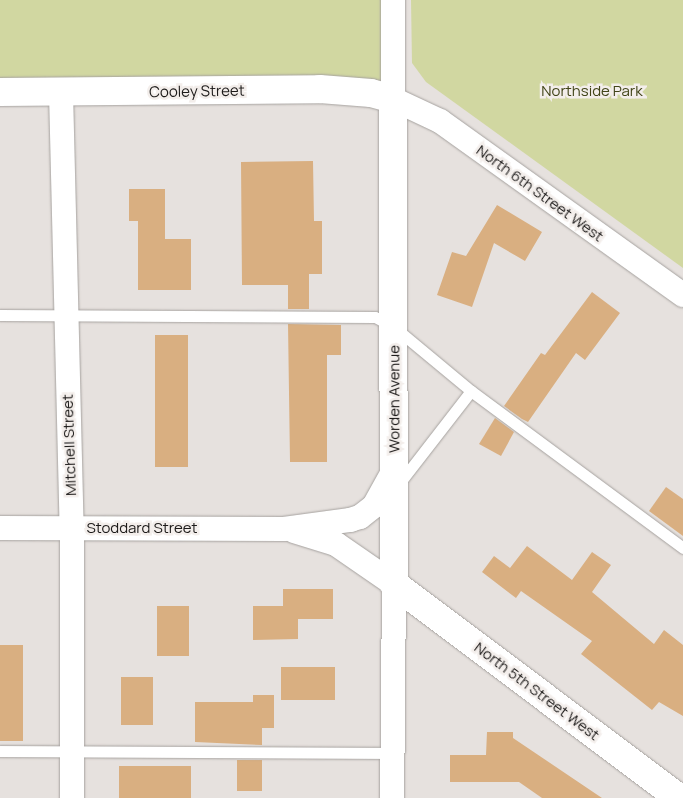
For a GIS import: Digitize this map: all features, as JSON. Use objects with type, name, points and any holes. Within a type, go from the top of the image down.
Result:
[{"type":"street","name":"Worden Avenue","points":[[392,798],[394,584],[393,0]]},
{"type":"street","name":"Cooley Street","points":[[0,92],[320,89],[371,93],[393,99]]},
{"type":"street","name":"Mitchell Street","points":[[60,92],[72,528],[72,798]]},
{"type":"street","name":"North 6th Street West","points":[[393,99],[440,121],[683,295]]},
{"type":"street","name":"Stoddard Street","points":[[0,528],[284,529],[360,517],[374,506],[394,480]]},
{"type":"street","name":"Stoddard Street","points":[[284,529],[317,536],[336,544],[394,584]]},
{"type":"street","name":"North 5th Street West","points":[[394,584],[679,798]]},
{"type":"lane","points":[[0,315],[367,315],[394,327],[472,391],[683,548]]},
{"type":"lane","points":[[394,480],[472,391]]},
{"type":"lane","points":[[0,751],[393,752]]},
{"type":"green space","points":[[0,0],[393,0],[393,92],[0,92]]},
{"type":"green space","name":"Northside Park","points":[[411,0],[683,0],[683,268],[426,82],[412,63]]},
{"type":"building","points":[[313,161],[314,221],[322,221],[322,274],[309,274],[309,309],[288,309],[288,285],[242,285],[241,162]]},
{"type":"building","points":[[129,189],[165,189],[165,239],[191,239],[191,290],[138,290],[138,221],[129,221]]},
{"type":"building","points":[[497,205],[542,232],[525,261],[494,243],[472,307],[437,295],[452,252],[466,256]]},
{"type":"building","points":[[592,292],[620,313],[585,360],[576,353],[528,422],[522,419],[504,406],[541,353],[545,355]]},
{"type":"building","points":[[288,324],[341,325],[341,355],[327,355],[327,462],[290,462]]},
{"type":"building","points":[[155,335],[188,335],[188,467],[155,467]]},
{"type":"building","points":[[495,418],[514,432],[501,456],[479,444]]},
{"type":"building","points":[[666,487],[683,499],[683,536],[649,511]]},
{"type":"building","points":[[527,546],[572,580],[592,552],[611,565],[592,592],[654,644],[664,630],[683,645],[683,716],[659,702],[652,710],[581,654],[592,641],[521,591],[516,598],[482,572],[494,556],[510,568]]},
{"type":"building","points":[[283,589],[333,589],[333,619],[298,619],[298,639],[253,640],[253,606],[283,606]]},
{"type":"building","points":[[157,606],[189,606],[189,656],[157,656]]},
{"type":"building","points":[[0,645],[23,645],[23,741],[0,741]]},
{"type":"building","points":[[281,667],[335,667],[335,700],[281,700]]},
{"type":"building","points":[[121,677],[153,677],[153,725],[121,725]]},
{"type":"building","points":[[253,695],[274,695],[274,728],[262,728],[262,745],[195,742],[195,702],[253,702]]},
{"type":"building","points":[[487,732],[513,732],[513,738],[602,798],[542,798],[519,782],[450,782],[450,755],[486,755]]},
{"type":"building","points":[[237,760],[262,760],[262,791],[237,791]]},
{"type":"building","points":[[119,766],[191,766],[191,798],[119,798]]}]
